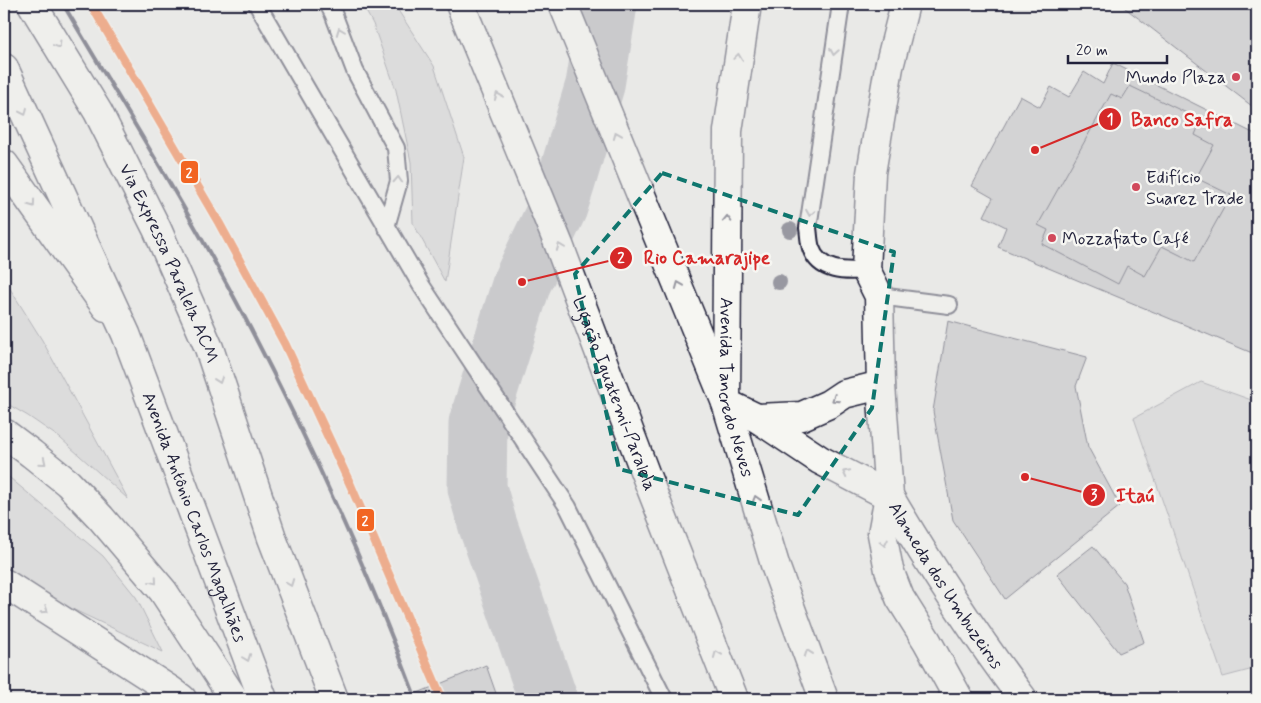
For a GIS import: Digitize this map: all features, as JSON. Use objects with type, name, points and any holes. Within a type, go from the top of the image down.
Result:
[{"type":"main road","name":"Via Expressa Paralela ACM","points":[[32,4],[98,112],[157,229],[209,348],[272,538],[334,699]]},
{"type":"main road","name":"Ligação Iguatemi-Paralela","points":[[460,4],[559,245],[645,473],[734,699]]},
{"type":"main road","points":[[563,4],[726,403],[757,418],[820,460],[889,496]]},
{"type":"main road","name":"Avenida Tancredo Neves","points":[[747,4],[728,132],[726,403],[776,568],[824,699]]},
{"type":"main road","name":"Alameda dos Umbuzeiros","points":[[905,4],[889,67],[871,173],[866,270],[879,296],[889,496],[882,534],[889,570],[900,598],[959,699]]},
{"type":"main road","points":[[4,68],[126,334]]},
{"type":"main road","points":[[4,164],[126,334]]},
{"type":"main road","name":"Avenida Antônio Carlos Magalhães","points":[[126,334],[263,699]]},
{"type":"main road","points":[[757,418],[802,416],[829,404],[844,394],[882,385]]},
{"type":"main road","points":[[4,433],[68,483],[101,518],[163,591],[234,699]]},
{"type":"main road","name":"Alameda dos Umbuzeiros","points":[[889,496],[908,530],[979,639],[1023,699]]},
{"type":"main road","points":[[4,583],[182,699]]},
{"type":"lane","points":[[257,4],[421,285],[568,506],[664,699]]},
{"type":"lane","points":[[328,4],[355,71],[396,148],[400,181],[386,227]]},
{"type":"lane","points":[[841,4],[808,228],[811,248],[818,262],[834,270],[852,272],[866,270]]},
{"type":"lane","points":[[879,296],[949,305]]},
{"type":"highlighted area","points":[[662,173],[894,252],[872,408],[798,515],[619,469],[575,274]]},
{"type":"shaded area","points":[[362,4],[394,4],[434,66],[464,157],[445,282],[413,223],[411,162],[396,90],[373,24]]},
{"type":"shaded area","points":[[4,279],[42,340],[128,499],[60,438],[4,402]]},
{"type":"shaded area","points":[[1201,382],[1257,402],[1257,668],[1223,677],[1134,418]]},
{"type":"shaded area","points":[[4,473],[103,556],[136,597],[163,652],[66,606],[4,568]]},
{"type":"building","name":"Mundo Plaza","points":[[1120,4],[1257,4],[1257,110],[1173,45]]},
{"type":"building","points":[[1113,63],[1257,135],[1257,355],[998,247],[1006,227],[984,216],[993,198],[972,186],[1020,96],[1040,107],[1051,87],[1069,97],[1084,72],[1103,84]]},
{"type":"building","name":"Edifício Suarez Trade","points":[[1130,86],[1201,120],[1195,135],[1214,145],[1196,178],[1231,195],[1194,262],[1162,246],[1145,276],[1127,266],[1118,284],[1042,244],[1048,230],[1038,225],[1111,94],[1122,99]]},
{"type":"building","points":[[948,321],[1087,357],[1076,386],[1088,447],[1120,506],[1005,599],[953,520],[933,411]]},
{"type":"building","points":[[1093,546],[1124,583],[1144,642],[1119,653],[1057,574]]},
{"type":"building","points":[[486,665],[498,699],[403,699]]},
{"type":"building","points":[[932,695],[934,699],[920,699]]},
{"type":"waterway","points":[[548,699],[488,526],[477,488],[478,423],[522,282],[558,207],[566,182],[595,85],[608,4]]},
{"type":"railway","points":[[63,4],[201,237],[268,363],[336,505],[378,601],[416,699]]},
{"type":"transit line","name":"2","points":[[91,4],[219,223],[285,344],[351,486],[442,699]]},
{"type":"place","name":"Mundo Plaza","points":[[1236,77]]},
{"type":"place","name":"Banco Safra","points":[[1035,150]]},
{"type":"place","name":"Edifício Suarez Trade","points":[[1136,187]]},
{"type":"place","name":"Mozzafiato Café","points":[[1052,238]]},
{"type":"place","name":"Rio Camarajipe","points":[[522,282]]},
{"type":"place","name":"Itaú","points":[[1025,477]]}]
